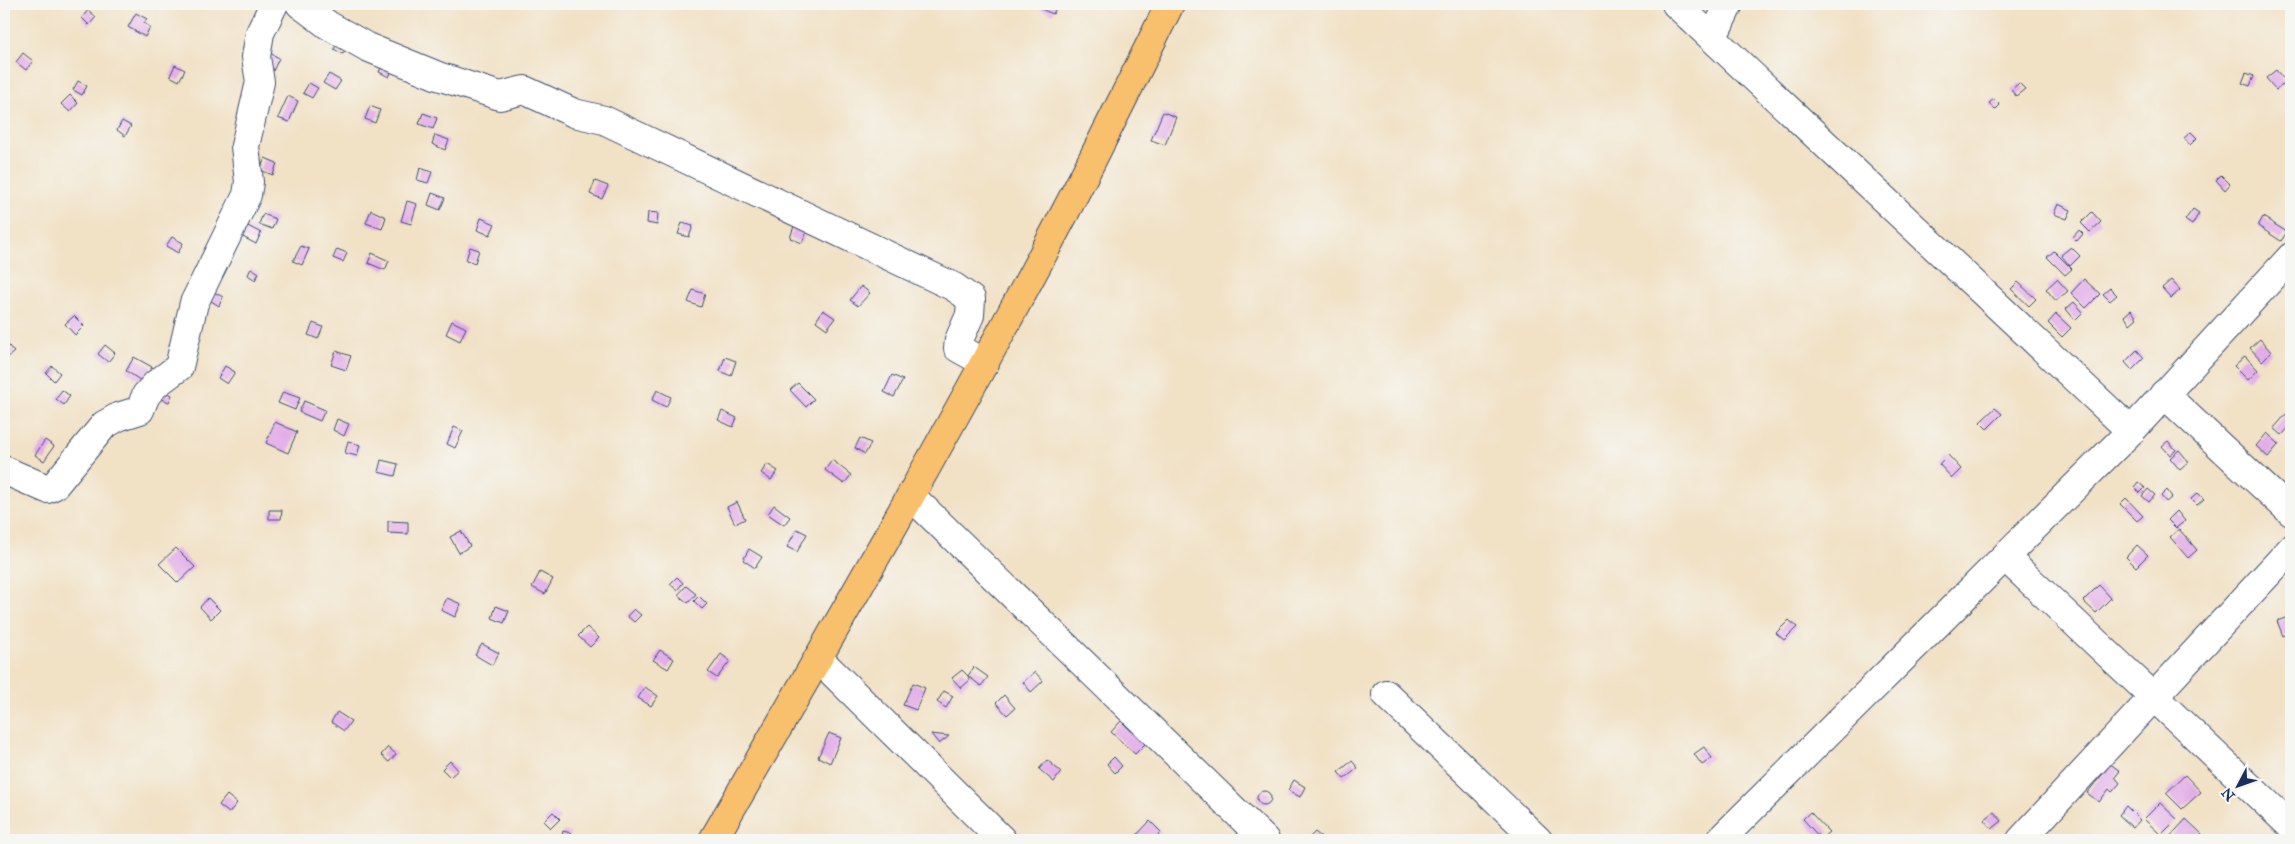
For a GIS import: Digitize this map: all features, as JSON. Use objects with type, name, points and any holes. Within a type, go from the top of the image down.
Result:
[{"type":"main road","points":[[713,840],[911,496],[984,363],[1061,221],[1170,4]]},
{"type":"street","points":[[4,470],[47,489],[55,486],[104,425],[118,417],[140,410],[151,390],[179,367],[194,303],[247,195],[250,182],[245,146],[260,82],[256,57],[260,33],[274,4]]},
{"type":"street","points":[[300,4],[328,25],[367,47],[438,76],[500,96],[524,90],[574,113],[604,120],[954,287],[971,299],[970,315],[959,340],[958,348],[984,363]]},
{"type":"street","points":[[1676,4],[2131,431]]},
{"type":"street","points":[[1713,37],[1729,4]]},
{"type":"street","points":[[1720,840],[2131,431],[2291,257]]},
{"type":"street","points":[[2164,394],[2291,512]]},
{"type":"street","points":[[911,496],[1265,840]]},
{"type":"street","points":[[2021,840],[2291,549]]},
{"type":"street","points":[[2005,556],[2291,826]]},
{"type":"street","points":[[818,658],[1002,840]]},
{"type":"street","points":[[1386,694],[1538,840]]},
{"type":"building","points":[[1043,4],[1058,4],[1053,14],[1041,9]]},
{"type":"building","points":[[88,10],[96,17],[89,25],[82,18]]},
{"type":"building","points":[[136,13],[147,19],[144,23],[150,27],[145,37],[128,27]]},
{"type":"building","points":[[340,38],[348,43],[343,54],[334,49]]},
{"type":"building","points":[[23,53],[33,61],[26,70],[16,62]]},
{"type":"building","points":[[270,53],[279,58],[273,71],[264,66]]},
{"type":"building","points":[[383,63],[393,68],[389,77],[379,72]]},
{"type":"building","points":[[175,65],[185,70],[179,81],[170,76]]},
{"type":"building","points":[[2276,70],[2286,82],[2276,90],[2266,78]]},
{"type":"building","points":[[2246,73],[2254,76],[2250,86],[2242,83]]},
{"type":"building","points":[[329,74],[341,81],[335,90],[323,83]]},
{"type":"building","points":[[78,81],[87,86],[82,95],[73,90]]},
{"type":"building","points":[[309,83],[318,88],[312,98],[303,93]]},
{"type":"building","points":[[2019,83],[2025,89],[2016,96],[2011,90]]},
{"type":"building","points":[[70,95],[78,103],[70,112],[61,104]]},
{"type":"building","points":[[288,96],[298,101],[289,122],[278,118]]},
{"type":"building","points":[[1994,99],[2000,105],[1995,110],[1989,103]]},
{"type":"building","points":[[370,106],[380,110],[375,123],[365,119]]},
{"type":"building","points":[[1163,112],[1176,117],[1165,145],[1151,140]]},
{"type":"building","points":[[423,113],[437,118],[433,129],[419,124]]},
{"type":"building","points":[[122,121],[131,126],[125,136],[117,130]]},
{"type":"building","points":[[2191,132],[2197,138],[2190,145],[2184,138]]},
{"type":"building","points":[[435,135],[449,140],[445,150],[432,144]]},
{"type":"building","points":[[265,158],[277,163],[273,175],[260,170]]},
{"type":"building","points":[[420,168],[432,172],[428,183],[417,180]]},
{"type":"building","points":[[2221,175],[2230,184],[2225,190],[2216,180]]},
{"type":"building","points":[[595,181],[608,186],[602,199],[590,194]]},
{"type":"building","points":[[432,193],[445,198],[440,210],[428,205]]},
{"type":"building","points":[[407,201],[417,204],[411,224],[401,221]]},
{"type":"building","points":[[2058,204],[2071,210],[2067,219],[2054,214]]},
{"type":"building","points":[[2193,209],[2199,213],[2192,225],[2185,220]]},
{"type":"building","points":[[371,210],[386,217],[382,229],[366,223]]},
{"type":"building","points":[[648,212],[658,213],[657,225],[647,223]]},
{"type":"building","points":[[2092,212],[2101,222],[2090,232],[2081,223]]},
{"type":"building","points":[[263,214],[276,219],[272,229],[259,224]]},
{"type":"building","points":[[2263,217],[2287,232],[2281,241],[2258,226]]},
{"type":"building","points":[[481,218],[495,224],[490,235],[477,230]]},
{"type":"building","points":[[682,223],[693,226],[689,237],[678,234]]},
{"type":"building","points":[[795,223],[808,228],[802,243],[790,238]]},
{"type":"building","points":[[246,225],[261,233],[256,244],[241,236]]},
{"type":"building","points":[[2079,230],[2083,234],[2077,241],[2073,237]]},
{"type":"building","points":[[172,237],[183,243],[178,253],[166,246]]},
{"type":"building","points":[[301,246],[309,249],[302,265],[293,261]]},
{"type":"building","points":[[470,247],[479,250],[475,263],[466,260]]},
{"type":"building","points":[[2071,247],[2080,256],[2070,266],[2061,255]]},
{"type":"building","points":[[337,249],[347,253],[343,262],[333,258]]},
{"type":"building","points":[[2054,251],[2072,269],[2065,275],[2047,257]]},
{"type":"building","points":[[372,253],[389,261],[385,270],[368,263]]},
{"type":"building","points":[[251,268],[259,273],[255,280],[248,275]]},
{"type":"building","points":[[2057,279],[2068,291],[2056,301],[2046,289]]},
{"type":"building","points":[[2084,279],[2100,294],[2086,308],[2071,293]]},
{"type":"building","points":[[2171,280],[2180,290],[2171,298],[2162,288]]},
{"type":"building","points":[[2018,282],[2036,299],[2029,306],[2011,289]]},
{"type":"building","points":[[861,286],[870,293],[858,306],[850,300]]},
{"type":"building","points":[[2110,288],[2117,295],[2110,301],[2103,294]]},
{"type":"building","points":[[693,290],[705,294],[701,307],[688,302]]},
{"type":"building","points":[[212,291],[223,297],[219,306],[208,299]]},
{"type":"building","points":[[2074,302],[2083,312],[2075,320],[2066,309]]},
{"type":"building","points":[[823,310],[835,318],[827,329],[816,321]]},
{"type":"building","points":[[2131,310],[2137,318],[2130,324],[2124,316]]},
{"type":"building","points":[[2056,314],[2071,328],[2062,337],[2048,323]]},
{"type":"building","points":[[74,316],[84,326],[75,335],[65,324]]},
{"type":"building","points":[[452,321],[466,328],[460,341],[446,334]]},
{"type":"building","points":[[313,323],[323,327],[318,339],[308,335]]},
{"type":"building","points":[[2260,339],[2271,352],[2262,361],[2250,348]]},
{"type":"building","points":[[4,340],[14,352],[6,359],[4,357]]},
{"type":"building","points":[[105,345],[115,353],[108,362],[98,354]]},
{"type":"building","points":[[2137,350],[2144,358],[2132,370],[2125,362]]},
{"type":"building","points":[[336,351],[351,356],[346,370],[331,365]]},
{"type":"building","points":[[2245,356],[2258,370],[2248,380],[2234,366]]},
{"type":"building","points":[[134,357],[152,367],[143,382],[126,371]]},
{"type":"building","points":[[725,357],[736,361],[731,376],[720,371]]},
{"type":"building","points":[[52,366],[60,373],[54,381],[46,373]]},
{"type":"building","points":[[225,366],[235,372],[227,384],[218,378]]},
{"type":"building","points":[[892,375],[903,380],[894,397],[884,392]]},
{"type":"building","points":[[798,383],[814,399],[806,407],[790,390]]},
{"type":"building","points":[[62,390],[70,396],[64,405],[56,399]]},
{"type":"building","points":[[657,390],[671,397],[666,407],[652,400]]},
{"type":"building","points":[[163,391],[172,395],[169,402],[159,398]]},
{"type":"building","points":[[283,392],[300,398],[295,410],[278,403]]},
{"type":"building","points":[[304,401],[325,410],[320,421],[299,412]]},
{"type":"building","points":[[1995,408],[2002,414],[1987,429],[1980,422]]},
{"type":"building","points":[[722,411],[737,418],[733,427],[718,420]]},
{"type":"building","points":[[2287,413],[2291,416],[2291,425],[2282,435],[2274,428]]},
{"type":"building","points":[[337,419],[349,424],[344,436],[333,430]]},
{"type":"building","points":[[275,422],[297,432],[288,453],[266,443]]},
{"type":"building","points":[[454,427],[463,431],[455,448],[447,444]]},
{"type":"building","points":[[2267,433],[2279,444],[2268,457],[2256,446]]},
{"type":"building","points":[[860,438],[871,443],[865,454],[855,448]]},
{"type":"building","points":[[45,440],[54,446],[44,461],[35,455]]},
{"type":"building","points":[[348,441],[360,445],[357,456],[345,453]]},
{"type":"building","points":[[2168,441],[2176,450],[2170,455],[2162,446]]},
{"type":"building","points":[[2179,450],[2189,462],[2180,470],[2170,458]]},
{"type":"building","points":[[1948,455],[1961,469],[1952,478],[1939,464]]},
{"type":"building","points":[[381,460],[398,464],[395,476],[378,472]]},
{"type":"building","points":[[832,460],[851,475],[844,484],[825,470]]},
{"type":"building","points":[[767,464],[778,471],[771,480],[761,473]]},
{"type":"building","points":[[2138,482],[2145,488],[2140,493],[2134,487]]},
{"type":"building","points":[[2148,489],[2155,495],[2149,502],[2142,496]]},
{"type":"building","points":[[2167,490],[2172,497],[2166,502],[2161,496]]},
{"type":"building","points":[[2198,493],[2204,499],[2197,505],[2191,499]]},
{"type":"building","points":[[2126,498],[2143,516],[2137,521],[2120,504]]},
{"type":"building","points":[[737,502],[745,519],[735,524],[727,507]]},
{"type":"building","points":[[774,505],[790,517],[784,525],[768,514]]},
{"type":"building","points":[[269,510],[282,510],[281,519],[269,519]]},
{"type":"building","points":[[2177,511],[2185,521],[2176,528],[2168,520]]},
{"type":"building","points":[[388,521],[408,522],[408,534],[388,533]]},
{"type":"building","points":[[797,529],[807,534],[797,552],[787,547]]},
{"type":"building","points":[[2179,529],[2197,550],[2188,558],[2170,537]]},
{"type":"building","points":[[461,531],[470,546],[459,553],[450,537]]},
{"type":"building","points":[[2137,545],[2148,555],[2136,567],[2126,557]]},
{"type":"building","points":[[176,548],[195,567],[178,583],[159,564]]},
{"type":"building","points":[[749,549],[762,557],[755,568],[743,560]]},
{"type":"building","points":[[540,572],[553,579],[545,594],[532,587]]},
{"type":"building","points":[[677,577],[683,583],[677,590],[670,584]]},
{"type":"building","points":[[2099,585],[2111,598],[2096,613],[2083,601]]},
{"type":"building","points":[[686,586],[696,594],[688,603],[678,595]]},
{"type":"building","points":[[699,596],[707,604],[702,609],[694,601]]},
{"type":"building","points":[[208,598],[220,610],[211,619],[200,607]]},
{"type":"building","points":[[447,598],[461,604],[455,617],[441,610]]},
{"type":"building","points":[[496,606],[509,611],[504,623],[492,618]]},
{"type":"building","points":[[634,609],[641,615],[634,622],[627,616]]},
{"type":"building","points":[[2288,617],[2291,632],[2283,636],[2277,621]]},
{"type":"building","points":[[1789,620],[1797,627],[1784,640],[1776,633]]},
{"type":"building","points":[[587,627],[599,638],[590,647],[578,636]]},
{"type":"building","points":[[482,644],[499,653],[492,665],[475,655]]},
{"type":"building","points":[[660,650],[674,659],[668,669],[653,660]]},
{"type":"building","points":[[721,654],[730,661],[717,678],[708,672]]},
{"type":"building","points":[[974,667],[988,677],[981,686],[968,676]]},
{"type":"building","points":[[962,670],[970,680],[961,688],[952,678]]},
{"type":"building","points":[[1035,672],[1043,681],[1031,692],[1023,682]]},
{"type":"building","points":[[913,683],[925,688],[916,710],[903,705]]},
{"type":"building","points":[[645,687],[658,696],[651,706],[638,698]]},
{"type":"building","points":[[944,691],[953,696],[946,708],[937,702]]},
{"type":"building","points":[[1004,695],[1015,708],[1007,715],[996,703]]},
{"type":"building","points":[[337,712],[351,721],[344,731],[331,722]]},
{"type":"building","points":[[1121,721],[1145,744],[1135,754],[1111,732]]},
{"type":"building","points":[[829,733],[841,738],[830,763],[818,757]]},
{"type":"building","points":[[931,734],[949,736],[939,744]]},
{"type":"building","points":[[388,747],[396,754],[389,762],[381,755]]},
{"type":"building","points":[[1704,747],[1712,758],[1702,765],[1694,754]]},
{"type":"building","points":[[1114,757],[1122,766],[1115,773],[1107,764]]},
{"type":"building","points":[[1047,760],[1061,772],[1054,782],[1039,769]]},
{"type":"building","points":[[450,761],[458,770],[450,777],[442,769]]},
{"type":"building","points":[[1352,761],[1358,768],[1344,779],[1338,772]]},
{"type":"building","points":[[2109,763],[2120,771],[2115,777],[2120,783],[2112,792],[2109,789],[2099,802],[2087,793],[2106,770]]},
{"type":"building","points":[[2185,775],[2201,792],[2182,809],[2166,793]]},
{"type":"building","points":[[1294,780],[1305,787],[1300,797],[1288,790]]},
{"type":"building","points":[[1261,791],[1267,791],[1271,798],[1267,805],[1261,805],[1257,801],[1257,795]]},
{"type":"building","points":[[227,795],[237,803],[229,813],[219,805]]},
{"type":"building","points":[[2160,803],[2177,819],[2161,835],[2144,819]]},
{"type":"building","points":[[2126,806],[2140,820],[2133,828],[2119,815]]},
{"type":"building","points":[[553,812],[560,819],[551,828],[544,821]]},
{"type":"building","points":[[1810,812],[1829,832],[1821,839],[1803,819]]},
{"type":"building","points":[[1994,812],[2002,821],[1992,829],[1984,820]]},
{"type":"building","points":[[2186,819],[2202,834],[2197,840],[2167,840]]},
{"type":"building","points":[[1150,821],[1161,832],[1154,840],[1136,840],[1134,838]]},
{"type":"building","points":[[563,831],[571,833],[569,840],[561,840]]},
{"type":"building","points":[[1315,832],[1325,840],[1307,840]]}]
